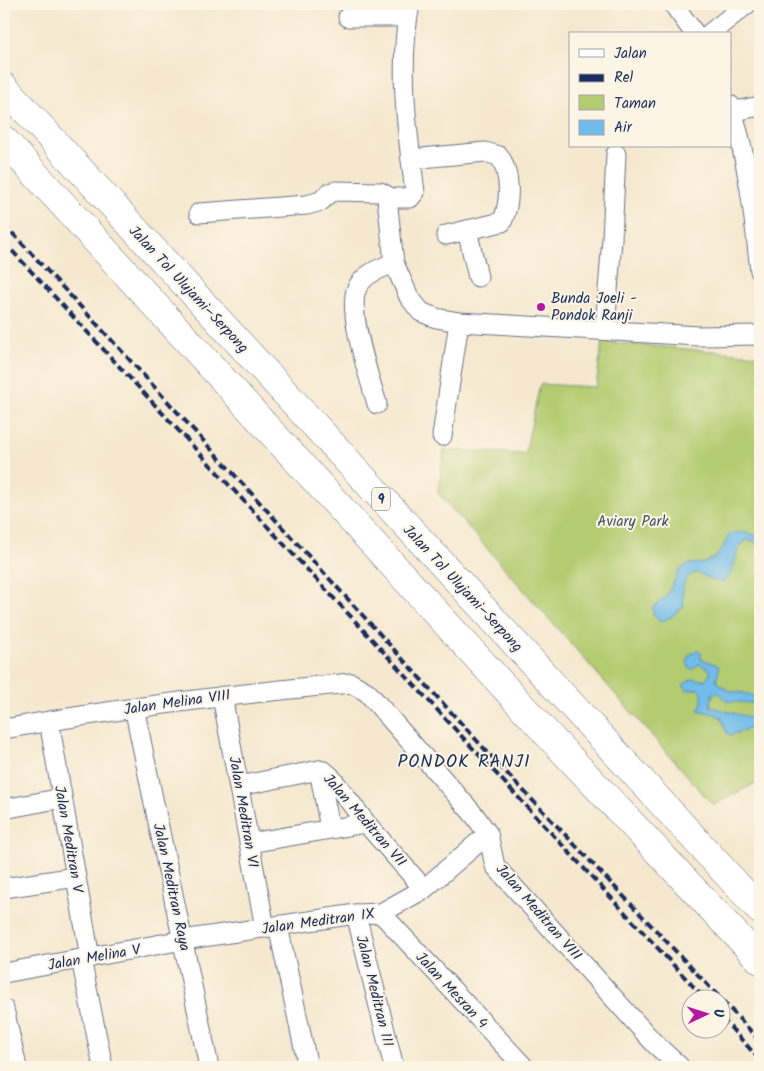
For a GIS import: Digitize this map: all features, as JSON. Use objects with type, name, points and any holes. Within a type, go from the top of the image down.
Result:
[{"type":"highway","name":"Jalan Tol Ulujami–Serpong","points":[[4,87],[760,910]]},
{"type":"highway","name":"9","points":[[4,140],[551,738],[760,960]]},
{"type":"street","points":[[673,4],[694,32]]},
{"type":"street","points":[[712,32],[747,4]]},
{"type":"street","points":[[348,17],[409,10],[404,54],[407,122],[415,192],[410,198],[387,198]]},
{"type":"street","points":[[732,110],[760,106]]},
{"type":"street","points":[[732,114],[744,156],[754,211],[760,271]]},
{"type":"street","points":[[411,159],[485,152],[499,156],[506,165],[507,212],[502,222],[446,235]]},
{"type":"street","points":[[605,329],[616,154]]},
{"type":"street","points":[[199,213],[307,205],[321,202],[329,193],[336,191],[380,192],[386,195],[387,198],[394,263],[410,297],[421,312],[436,318],[459,322],[605,329],[699,336],[760,335]]},
{"type":"street","points":[[467,230],[478,277]]},
{"type":"street","points":[[377,404],[359,339],[354,296],[358,285],[365,278],[375,271],[394,263]]},
{"type":"street","points":[[442,436],[459,322]]},
{"type":"street","name":"Jalan Melina VIII","points":[[4,729],[134,707],[351,683]]},
{"type":"street","name":"Jalan Meditran VIII","points":[[351,683],[367,692],[475,816],[488,834],[495,866],[654,1044],[680,1067]]},
{"type":"street","name":"Jalan Meditran VI","points":[[222,696],[250,843],[308,1067]]},
{"type":"street","name":"Jalan Meditran Raya","points":[[134,707],[209,1067]]},
{"type":"street","name":"Jalan Meditran V","points":[[49,721],[76,877],[85,958],[103,1067]]},
{"type":"street","points":[[319,770],[330,828]]},
{"type":"street","name":"Jalan Meditran VII","points":[[239,786],[319,770],[324,771],[330,776],[366,823],[424,888]]},
{"type":"street","points":[[4,809],[62,798]]},
{"type":"street","points":[[250,843],[366,823]]},
{"type":"street","name":"Jalan Meditran IX","points":[[183,940],[356,914],[381,913],[424,888],[488,834]]},
{"type":"street","points":[[4,888],[76,877]]},
{"type":"street","name":"Jalan Mesran 4","points":[[381,913],[522,1067]]},
{"type":"street","name":"Jalan Meditran III","points":[[356,914],[394,1067]]},
{"type":"street","name":"Jalan Melina V","points":[[4,973],[183,940]]},
{"type":"street","points":[[4,1009],[17,1067]]},
{"type":"street","points":[[654,1044],[657,1057],[656,1067]]},
{"type":"green space","name":"Aviary Park","points":[[602,342],[760,355],[760,781],[713,805],[438,493],[444,450],[525,454],[540,384],[596,387]]},
{"type":"water","points":[[736,532],[752,534],[760,538],[760,548],[754,541],[748,540],[743,543],[737,552],[730,575],[721,582],[697,573],[691,575],[683,586],[684,606],[671,617],[660,622],[654,615],[652,608],[666,596],[680,570],[688,564],[704,563],[716,557],[728,536]]},
{"type":"water","points":[[698,650],[701,653],[701,659],[718,665],[719,670],[716,680],[721,686],[730,691],[753,696],[760,694],[760,704],[727,701],[719,693],[713,693],[710,706],[756,719],[760,722],[760,729],[750,728],[731,735],[727,733],[721,717],[698,710],[702,703],[702,692],[698,689],[687,690],[683,685],[692,679],[705,680],[711,672],[699,664],[692,670],[689,668],[687,661],[689,655]]},
{"type":"railway","points":[[4,224],[501,767],[711,988]]},
{"type":"railway","points":[[4,242],[695,988]]},
{"type":"railway","points":[[732,1011],[760,1041]]},
{"type":"railway","points":[[732,1029],[760,1060]]},
{"type":"place","name":"Bunda Joeli - Pondok Ranji","points":[[541,307]]},
{"type":"district","name":"PONDOK RANJI","points":[[464,761]]}]
